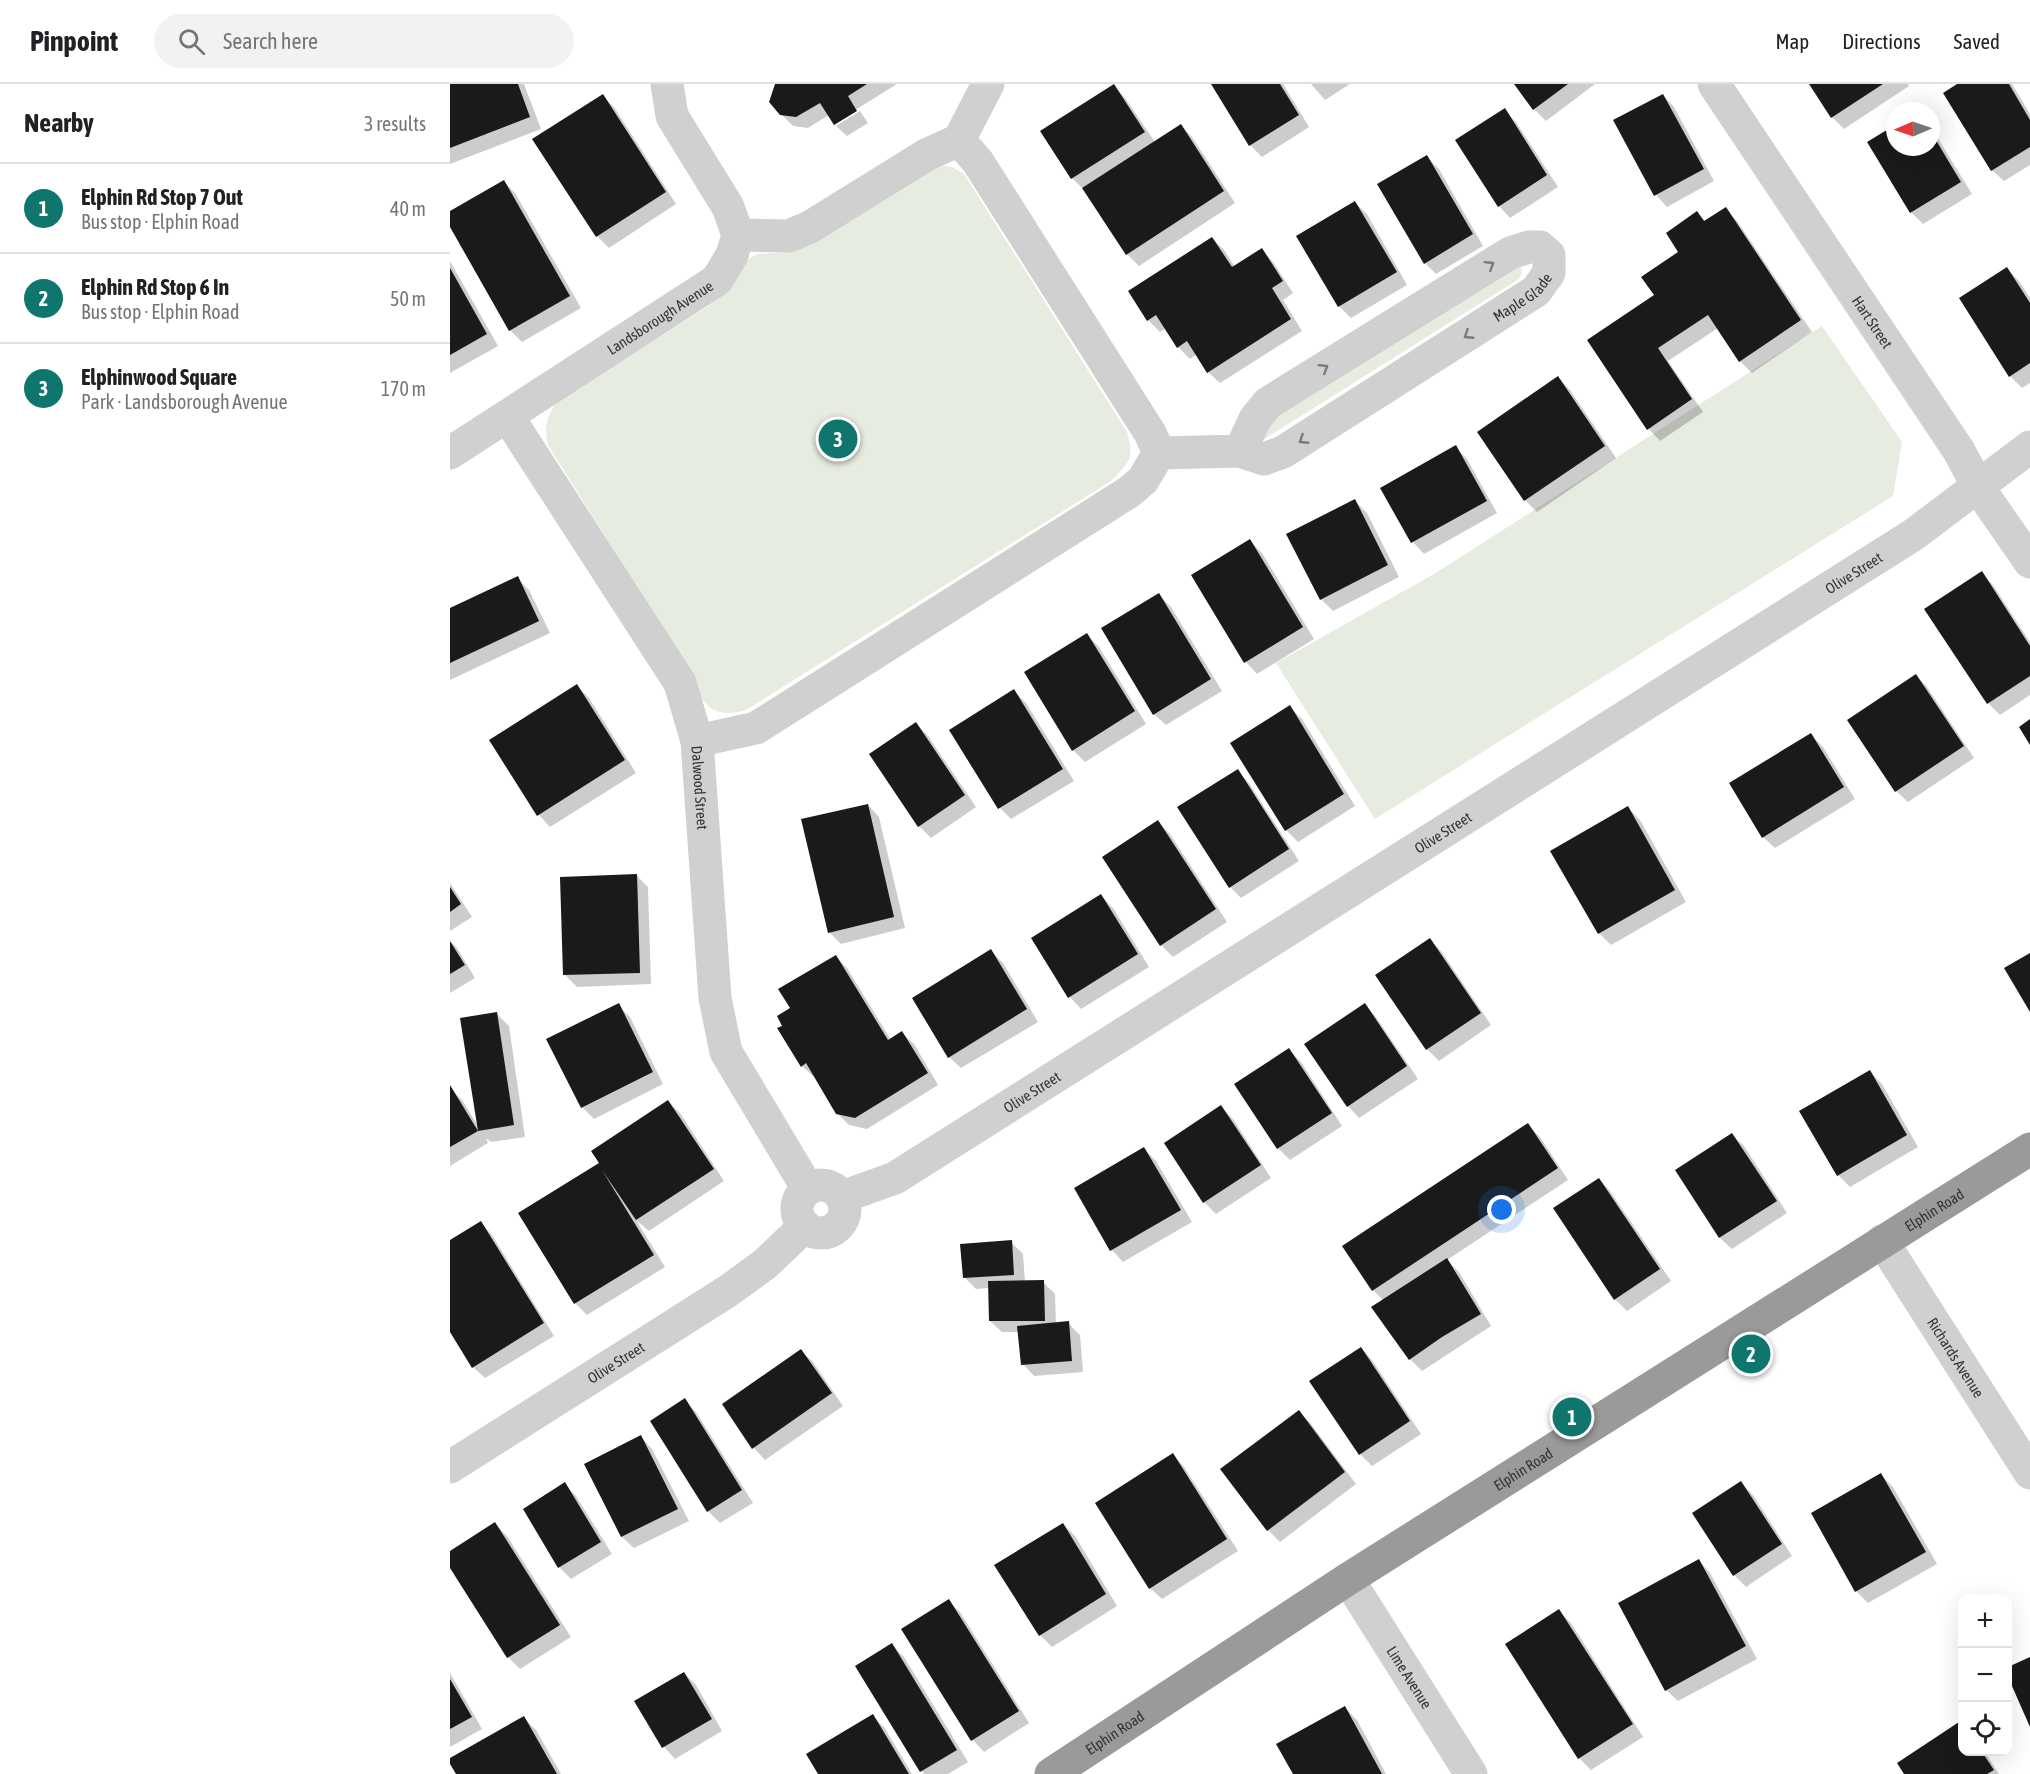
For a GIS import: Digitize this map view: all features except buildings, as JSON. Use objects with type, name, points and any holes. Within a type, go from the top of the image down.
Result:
[{"type":"highway","name":"Elphin Road","points":[[1051,1774],[1348,1579],[2030,1149]]},
{"type":"street","points":[[667,84],[672,116],[728,207],[738,235],[789,236],[810,227],[926,155],[959,140],[988,84]]},
{"type":"street","name":"Hart Street","points":[[1714,84],[1959,451],[1978,487],[2030,562]]},
{"type":"street","points":[[697,741],[756,728],[1130,492],[1143,480],[1159,453],[1150,433],[985,172],[959,140]]},
{"type":"street","name":"Landsborough Avenue","points":[[450,453],[717,280],[732,255],[738,235]]},
{"type":"street","name":"Maple Glade","points":[[1159,453],[1240,451],[1264,459],[1283,452],[1536,291],[1550,273],[1549,255],[1540,247],[1529,247],[1510,253],[1268,403],[1255,419],[1240,451]]},
{"type":"street","name":"Dalwood Street","points":[[508,417],[680,683],[697,741],[715,998],[726,1052],[808,1189]]},
{"type":"street","name":"Olive Street","points":[[842,1197],[895,1178],[1903,542],[2030,447]]},
{"type":"street","points":[[822,1185],[831,1186],[842,1197],[845,1211],[839,1225],[825,1232],[811,1230],[805,1226],[798,1206],[799,1200],[808,1189],[822,1185]]},
{"type":"street","name":"Olive Street","points":[[450,1467],[728,1292],[765,1264],[805,1226]]},
{"type":"street","name":"Richards Avenue","points":[[1882,1241],[2030,1473]]},
{"type":"street","name":"Lime Avenue","points":[[1348,1579],[1471,1774]]},
{"type":"shaded area","points":[[937,165],[952,167],[964,174],[1127,432],[1130,448],[1129,460],[1111,481],[746,710],[732,713],[712,709],[700,695],[685,664],[548,445],[546,428],[550,414],[556,403],[710,305],[726,289],[743,263],[757,254],[791,252],[804,246]]},
{"type":"shaded area","points":[[1510,264],[1521,267],[1522,273],[1519,279],[1263,440],[1262,424]]},
{"type":"shaded area","points":[[1822,326],[1902,442],[1893,496],[1375,819],[1276,663],[1434,574]]},
{"type":"place","name":"Elphinwood Square","points":[[838,439]]},
{"type":"place","name":"Elphin Rd Stop 6 In","points":[[1751,1354]]},
{"type":"place","name":"Elphin Rd Stop 7 Out","points":[[1572,1417]]}]
